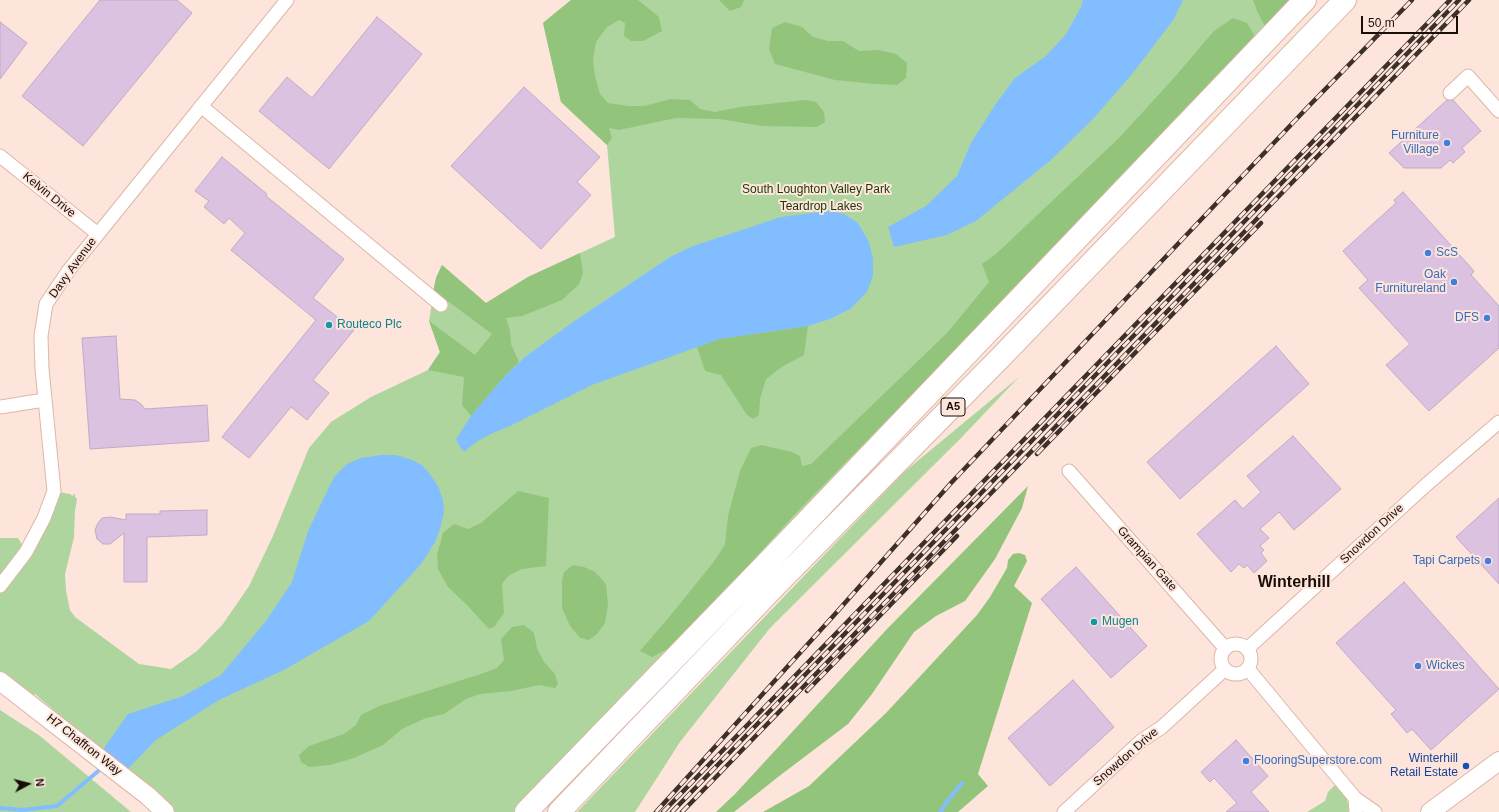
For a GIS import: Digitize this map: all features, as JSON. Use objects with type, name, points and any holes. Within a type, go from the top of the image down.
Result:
[{"type":"highway","name":"A5","points":[[526,812],[782,548],[1305,0]]},
{"type":"highway","name":"A5","points":[[559,812],[778,583],[1001,358],[1345,0]]},
{"type":"street","name":"Davy Avenue","points":[[0,586],[26,552],[44,518],[54,492],[44,400],[41,336],[46,304],[69,270],[286,0]]},
{"type":"street","points":[[1450,93],[1468,76],[1499,111]]},
{"type":"street","points":[[201,106],[441,304]]},
{"type":"street","name":"Kelvin Drive","points":[[0,156],[98,234]]},
{"type":"street","points":[[0,407],[44,400]]},
{"type":"street","name":"Snowdon Drive","points":[[1247,648],[1426,485],[1499,422]]},
{"type":"street","name":"Grampian Gate","points":[[1069,471],[1225,648]]},
{"type":"street","points":[[1233,644],[1238,644],[1247,648],[1251,662],[1248,669],[1244,673],[1235,675],[1224,670],[1221,665],[1220,657],[1225,648],[1233,644]]},
{"type":"street","points":[[1248,669],[1355,798],[1375,812]]},
{"type":"street","name":"Snowdon Drive","points":[[1064,812],[1141,741],[1162,726],[1224,670]]},
{"type":"street","name":"H7 Chaffron Way","points":[[0,681],[148,796],[165,812]]},
{"type":"street","points":[[1430,812],[1499,761]]},
{"type":"street","points":[[1355,798],[1356,812]]},
{"type":"green space","name":"Teardrop Lakes","points":[[571,0],[1305,0],[526,812],[174,812],[35,694],[28,702],[0,681],[0,538],[18,538],[26,551],[54,491],[73,496],[75,493],[75,497],[77,499],[74,537],[65,574],[66,591],[70,610],[75,617],[139,664],[171,669],[197,651],[223,624],[249,586],[273,536],[309,448],[331,422],[371,397],[428,370],[440,352],[429,321],[436,278],[442,265],[486,303],[528,277],[615,237],[607,145],[561,102],[543,23]]},
{"type":"green space","points":[[571,0],[638,0],[659,17],[662,31],[643,41],[631,41],[624,36],[625,23],[619,20],[607,27],[596,42],[593,60],[595,76],[600,94],[608,103],[628,106],[644,106],[671,99],[690,100],[700,109],[715,112],[740,107],[805,100],[816,102],[824,112],[825,122],[817,127],[762,126],[720,119],[676,118],[619,130],[609,128],[612,138],[607,145],[561,102],[543,23]]},
{"type":"green space","points":[[719,0],[744,0],[741,7],[730,11]]},
{"type":"green space","points":[[1253,0],[1292,0],[1265,26]]},
{"type":"green space","points":[[1233,18],[1247,23],[1257,40],[978,330],[795,514],[718,599],[668,649],[652,657],[640,651],[712,564],[725,545],[728,516],[740,471],[751,448],[761,445],[792,452],[800,456],[802,466],[811,464],[947,333],[989,282],[982,264],[996,254],[1119,138],[1173,79],[1214,31]]},
{"type":"green space","points":[[785,22],[802,27],[813,37],[828,41],[843,41],[859,51],[878,50],[896,54],[907,63],[906,78],[897,85],[835,80],[775,64],[769,49],[772,28]]},
{"type":"green space","points":[[580,253],[583,273],[579,284],[562,300],[522,316],[506,318],[510,330],[511,344],[519,362],[471,416],[462,405],[464,377],[428,370],[440,352],[429,321],[475,355],[492,334],[445,299],[441,305],[432,297],[436,278],[442,265],[486,303],[528,277]]},
{"type":"green space","points":[[808,326],[804,355],[783,366],[766,379],[760,399],[759,415],[753,419],[747,415],[721,375],[705,371],[697,347],[719,339]]},
{"type":"green space","points":[[1019,377],[961,438],[770,628],[680,742],[635,812],[577,812],[903,473]]},
{"type":"green space","points":[[1028,486],[1022,508],[995,559],[965,601],[936,616],[914,632],[872,694],[848,724],[734,812],[716,812],[735,794],[887,629]]},
{"type":"green space","points":[[518,491],[549,498],[546,566],[522,569],[508,576],[502,584],[504,613],[494,627],[489,629],[448,587],[438,569],[437,555],[443,533],[454,524],[468,529],[481,523]]},
{"type":"green space","points":[[1019,553],[1025,555],[1027,561],[1014,586],[1032,603],[978,774],[988,786],[958,812],[763,812],[809,786],[886,713],[977,615],[990,597],[1007,568],[1008,560],[1013,554]]},
{"type":"green space","points":[[573,565],[584,567],[595,572],[606,584],[608,605],[605,623],[597,634],[589,640],[580,638],[570,626],[562,608],[562,581],[564,572]]},
{"type":"green space","points":[[524,625],[534,633],[537,648],[544,662],[555,674],[558,684],[555,688],[539,685],[511,691],[480,694],[466,699],[444,714],[426,718],[402,729],[383,745],[354,758],[330,765],[309,767],[301,762],[299,755],[309,746],[344,734],[356,725],[361,715],[379,706],[497,668],[504,660],[501,639],[512,627]]},
{"type":"green space","points":[[0,710],[40,736],[131,812],[0,812]]},
{"type":"green space","points":[[1337,783],[1346,796],[1350,812],[1307,812],[1325,801],[1328,792]]},
{"type":"water","name":"Teardrop Lakes","points":[[1083,0],[1183,0],[1174,19],[1133,73],[1093,119],[1051,160],[976,221],[947,235],[894,247],[888,227],[926,206],[957,176],[971,143],[995,105],[1015,78],[1046,56],[1066,34],[1081,7]]},
{"type":"water","name":"Teardrop Lakes","points":[[828,211],[844,214],[858,223],[869,242],[873,259],[873,276],[867,292],[850,309],[830,319],[808,326],[719,339],[592,385],[493,433],[476,442],[464,452],[460,447],[456,439],[471,416],[505,376],[525,357],[573,322],[670,257],[693,246],[781,217]]},
{"type":"water","points":[[381,455],[396,455],[422,465],[438,486],[443,500],[444,512],[435,542],[422,563],[369,621],[284,670],[219,700],[156,740],[124,773],[99,755],[128,714],[183,696],[221,675],[266,621],[292,582],[308,531],[334,477],[347,464],[361,458]]},
{"type":"building","points":[[100,0],[177,0],[192,13],[83,146],[22,96]]},
{"type":"building","points":[[377,17],[422,54],[329,169],[259,111],[287,77],[312,98]]},
{"type":"building","points":[[0,22],[27,43],[0,79]]},
{"type":"building","points":[[524,87],[600,157],[577,182],[591,195],[541,249],[451,166]]},
{"type":"building","points":[[1447,100],[1453,100],[1481,131],[1462,148],[1465,152],[1453,163],[1450,160],[1441,168],[1404,168],[1389,153]]},
{"type":"building","name":"Routeco Plc","points":[[222,157],[267,194],[266,196],[344,259],[313,298],[354,330],[313,380],[329,393],[307,420],[291,407],[249,458],[222,437],[316,320],[231,250],[245,233],[229,218],[224,224],[204,207],[209,201],[195,191]]},
{"type":"building","points":[[1403,192],[1474,271],[1471,275],[1499,306],[1499,348],[1429,411],[1386,365],[1410,344],[1359,288],[1368,280],[1343,251],[1396,203],[1394,200]]},
{"type":"building","points":[[116,336],[120,399],[135,400],[145,409],[207,405],[209,441],[90,449],[82,338]]},
{"type":"building","points":[[1276,346],[1309,384],[1180,499],[1147,462]]},
{"type":"building","points":[[1293,436],[1341,489],[1294,530],[1279,512],[1260,529],[1269,538],[1260,546],[1264,550],[1261,553],[1267,561],[1254,573],[1247,565],[1244,568],[1239,564],[1231,572],[1197,534],[1235,500],[1243,509],[1261,492],[1247,476]]},
{"type":"building","name":"Tapi Carpets","points":[[1499,498],[1499,584],[1456,537]]},
{"type":"building","points":[[207,510],[207,535],[147,537],[147,582],[124,582],[124,533],[110,544],[103,544],[97,539],[95,530],[102,518],[110,517],[126,520],[126,514],[160,514],[160,511]]},
{"type":"building","name":"Mugen","points":[[1076,567],[1147,646],[1111,678],[1041,599]]},
{"type":"building","name":"Wickes","points":[[1404,582],[1499,689],[1431,750],[1412,729],[1407,733],[1391,714],[1396,710],[1336,643]]},
{"type":"building","points":[[1073,680],[1114,727],[1050,786],[1008,738]]},
{"type":"building","points":[[1236,740],[1268,776],[1251,792],[1269,812],[1226,812],[1237,803],[1214,778],[1210,782],[1201,772]]},
{"type":"waterway","points":[[0,808],[22,810],[57,806],[103,767]]},
{"type":"waterway","points":[[940,812],[962,783]]},
{"type":"railway","points":[[656,812],[951,483],[1306,109],[1412,0]]},
{"type":"railway","points":[[663,812],[1450,0]]},
{"type":"railway","points":[[672,812],[1459,0]]},
{"type":"railway","points":[[682,812],[1469,0]]},
{"type":"railway","points":[[1037,454],[1261,223]]},
{"type":"railway","points":[[807,691],[957,536]]},
{"type":"place","name":"Furniture Village","points":[[1447,143]]},
{"type":"place","name":"ScS","points":[[1428,253]]},
{"type":"place","name":"Oak Furnitureland","points":[[1454,282]]},
{"type":"place","name":"DFS","points":[[1487,318]]},
{"type":"place","name":"Routeco Plc","points":[[329,325]]},
{"type":"place","name":"Tapi Carpets","points":[[1488,561]]},
{"type":"place","name":"Mugen","points":[[1094,622]]},
{"type":"place","name":"Wickes","points":[[1418,666]]},
{"type":"place","name":"FlooringSuperstore.com","points":[[1246,761]]},
{"type":"place","name":"Winterhill Retail Estate","points":[[1466,766]]},
{"type":"district","name":"Winterhill","points":[[1294,583]]},
{"type":"park label","name":"South Loughton Valley Park","points":[[816,190]]}]
